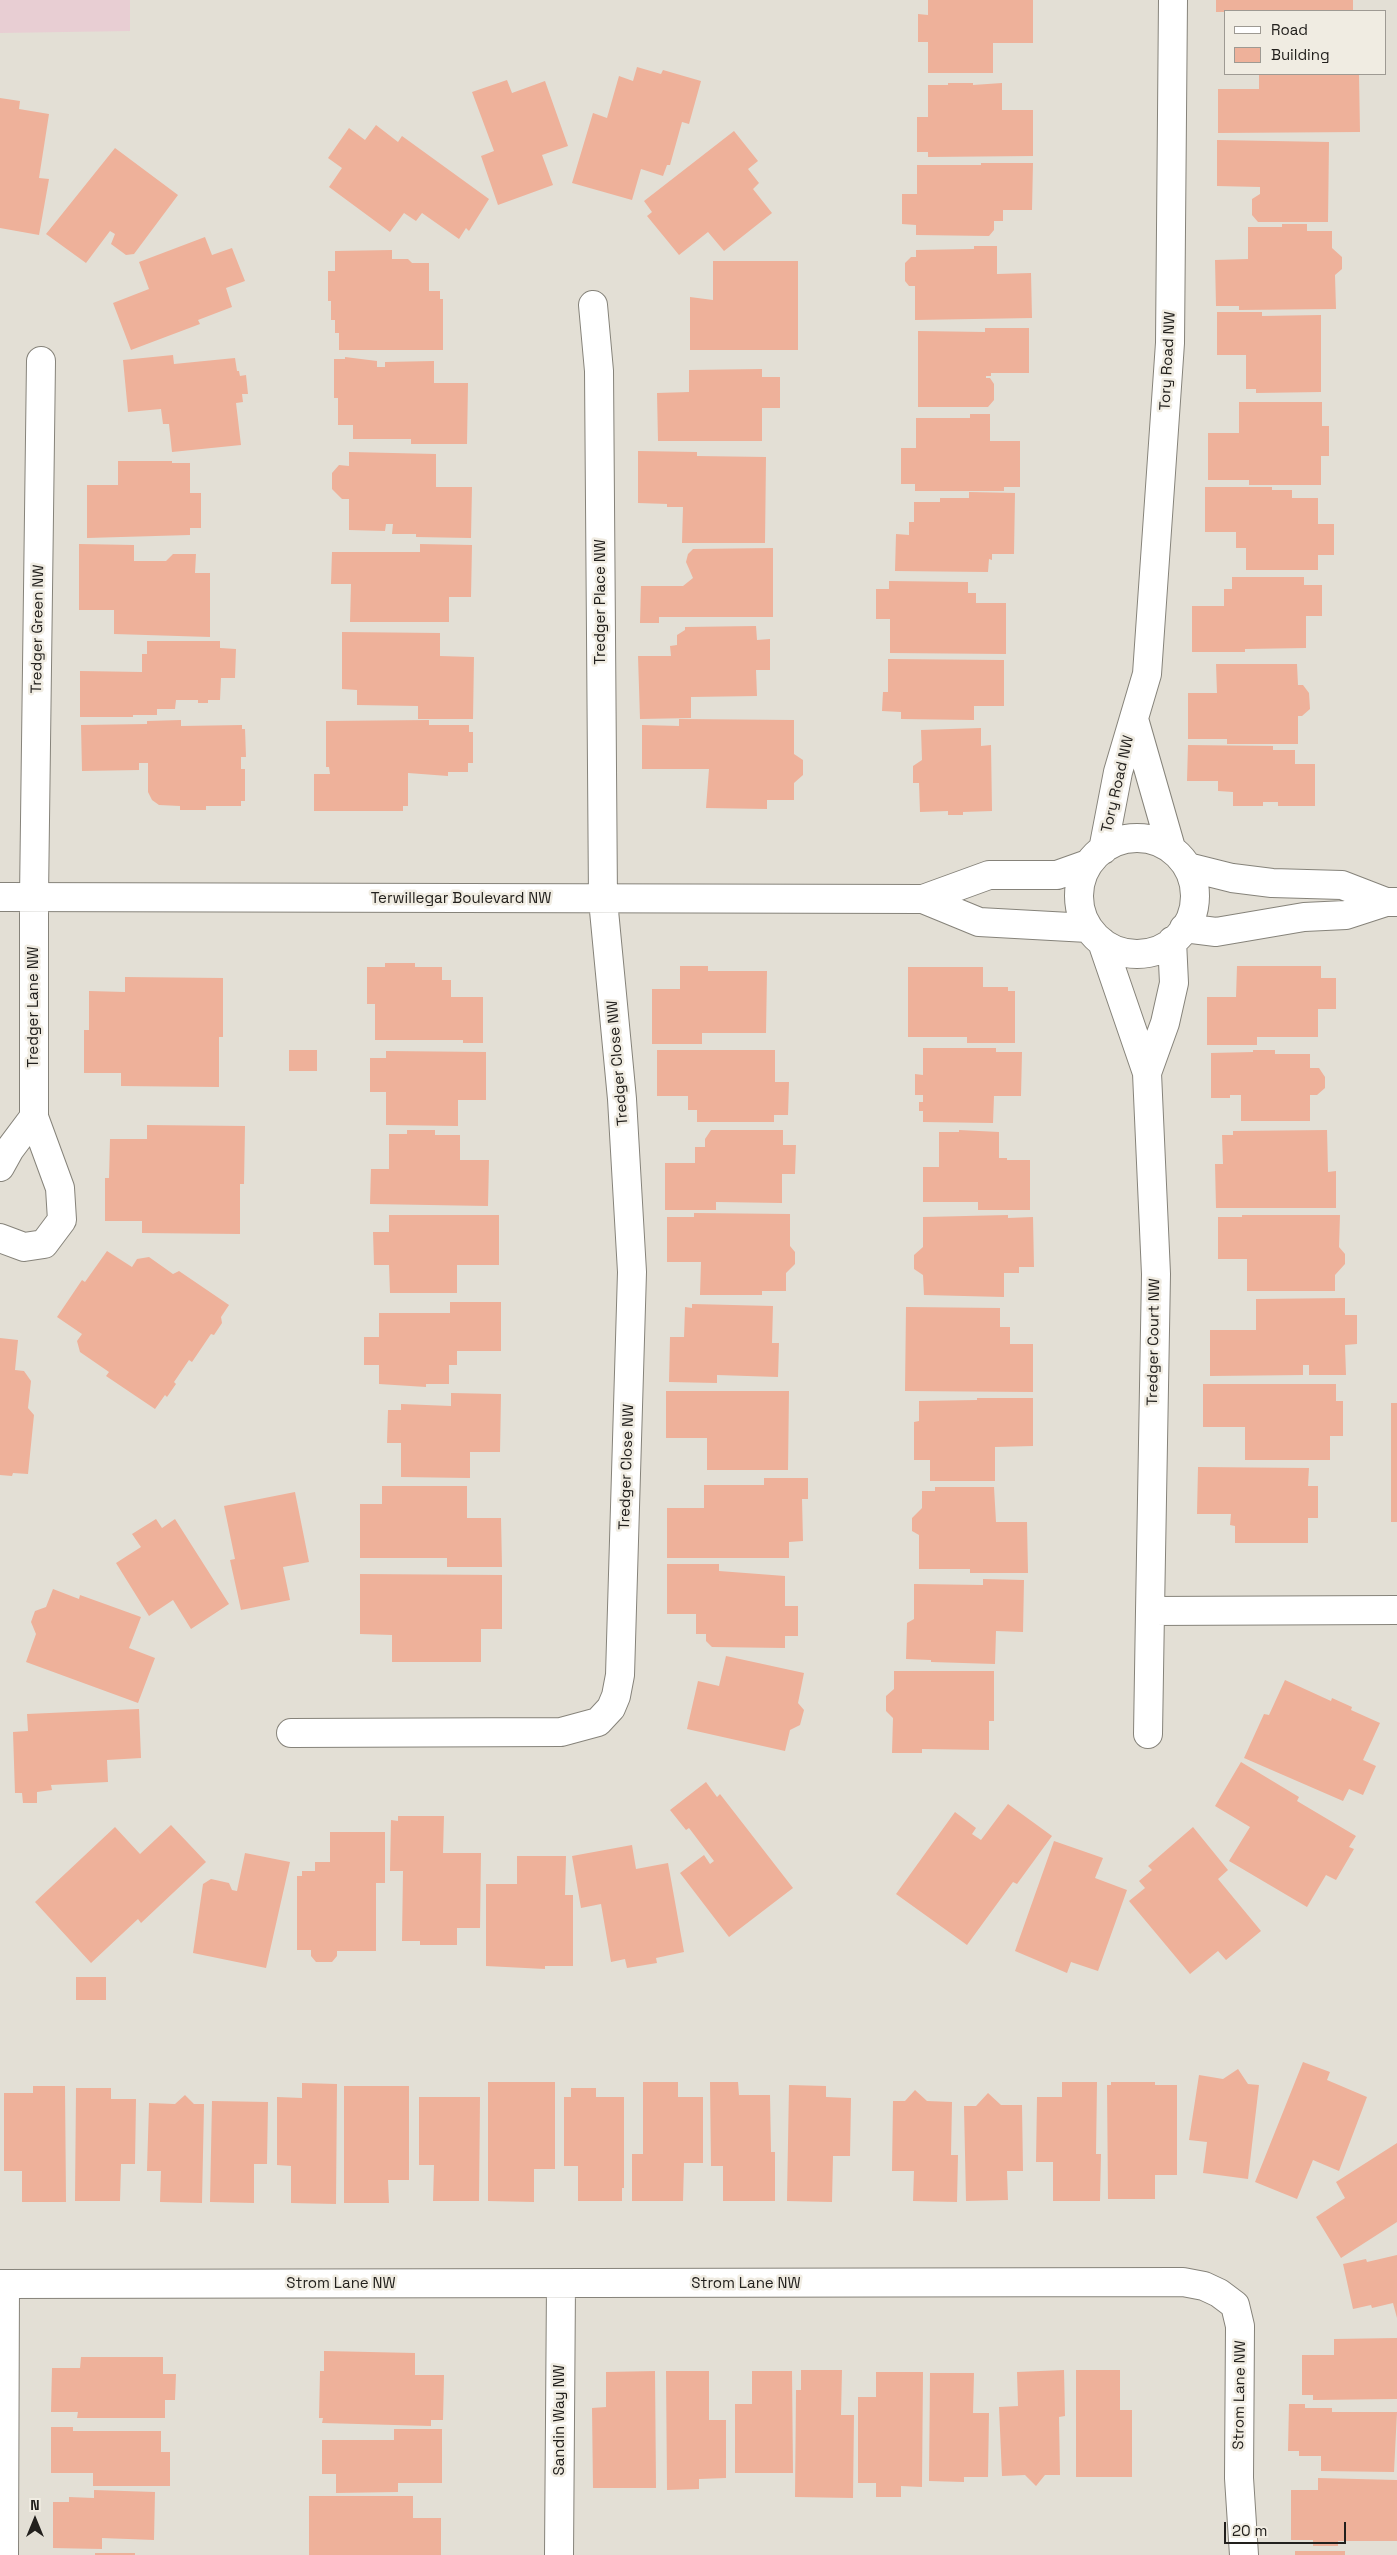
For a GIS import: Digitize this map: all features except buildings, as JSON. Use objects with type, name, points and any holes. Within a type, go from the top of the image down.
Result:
[{"type":"street","name":"Tory Road NW","points":[[1095,935],[1082,917],[1078,897],[1080,882],[1095,857],[1147,674],[1170,343],[1174,0]]},
{"type":"street","name":"Tredger Place NW","points":[[593,305],[599,371],[603,900]]},
{"type":"street","name":"Tredger Green NW","points":[[34,897],[41,361]]},
{"type":"street","name":"Tory Road NW","points":[[1134,719],[1179,858],[1194,886],[1194,910],[1178,934]]},
{"type":"street","name":"Tory Road NW","points":[[1095,857],[1124,839],[1144,838],[1179,858]]},
{"type":"street","name":"Terwillegar Boulevard NW","points":[[0,897],[603,900],[923,899],[989,875],[1057,875],[1095,857]]},
{"type":"street","points":[[1179,858],[1232,878],[1272,883],[1342,885],[1392,902]]},
{"type":"street","name":"Tredger Lane NW","points":[[0,1238],[24,1248],[44,1244],[62,1220],[60,1188],[34,1117],[34,897]]},
{"type":"street","name":"Terwillegar Boulevard NW","points":[[923,899],[979,922],[1095,935]]},
{"type":"street","name":"Tredger Close NW","points":[[291,1733],[561,1732],[598,1722],[611,1708],[616,1696],[620,1675],[632,1272],[622,1099],[603,900]]},
{"type":"street","points":[[1095,935],[1120,952],[1138,954],[1163,948],[1178,934],[1216,932],[1304,917],[1346,915],[1392,902]]},
{"type":"street","name":"Tredger Court NW","points":[[1148,1073],[1165,1023],[1174,983],[1178,934]]},
{"type":"street","name":"Tredger Court NW","points":[[1095,935],[1148,1073],[1156,1274],[1148,1734]]},
{"type":"street","points":[[0,1167],[10,1149],[34,1117]]},
{"type":"street","points":[[1150,1611],[1397,1610]]},
{"type":"street","name":"Strom Lane NW","points":[[3,2284],[1183,2282],[1204,2286],[1219,2293],[1234,2305],[1240,2326],[1239,2478],[1244,2555]]},
{"type":"street","points":[[3,2284],[4,2555]]},
{"type":"street","name":"Sandin Way NW","points":[[559,2555],[561,2284]]},
{"type":"shaded area","points":[[0,0],[130,0],[130,31],[0,33]]}]
